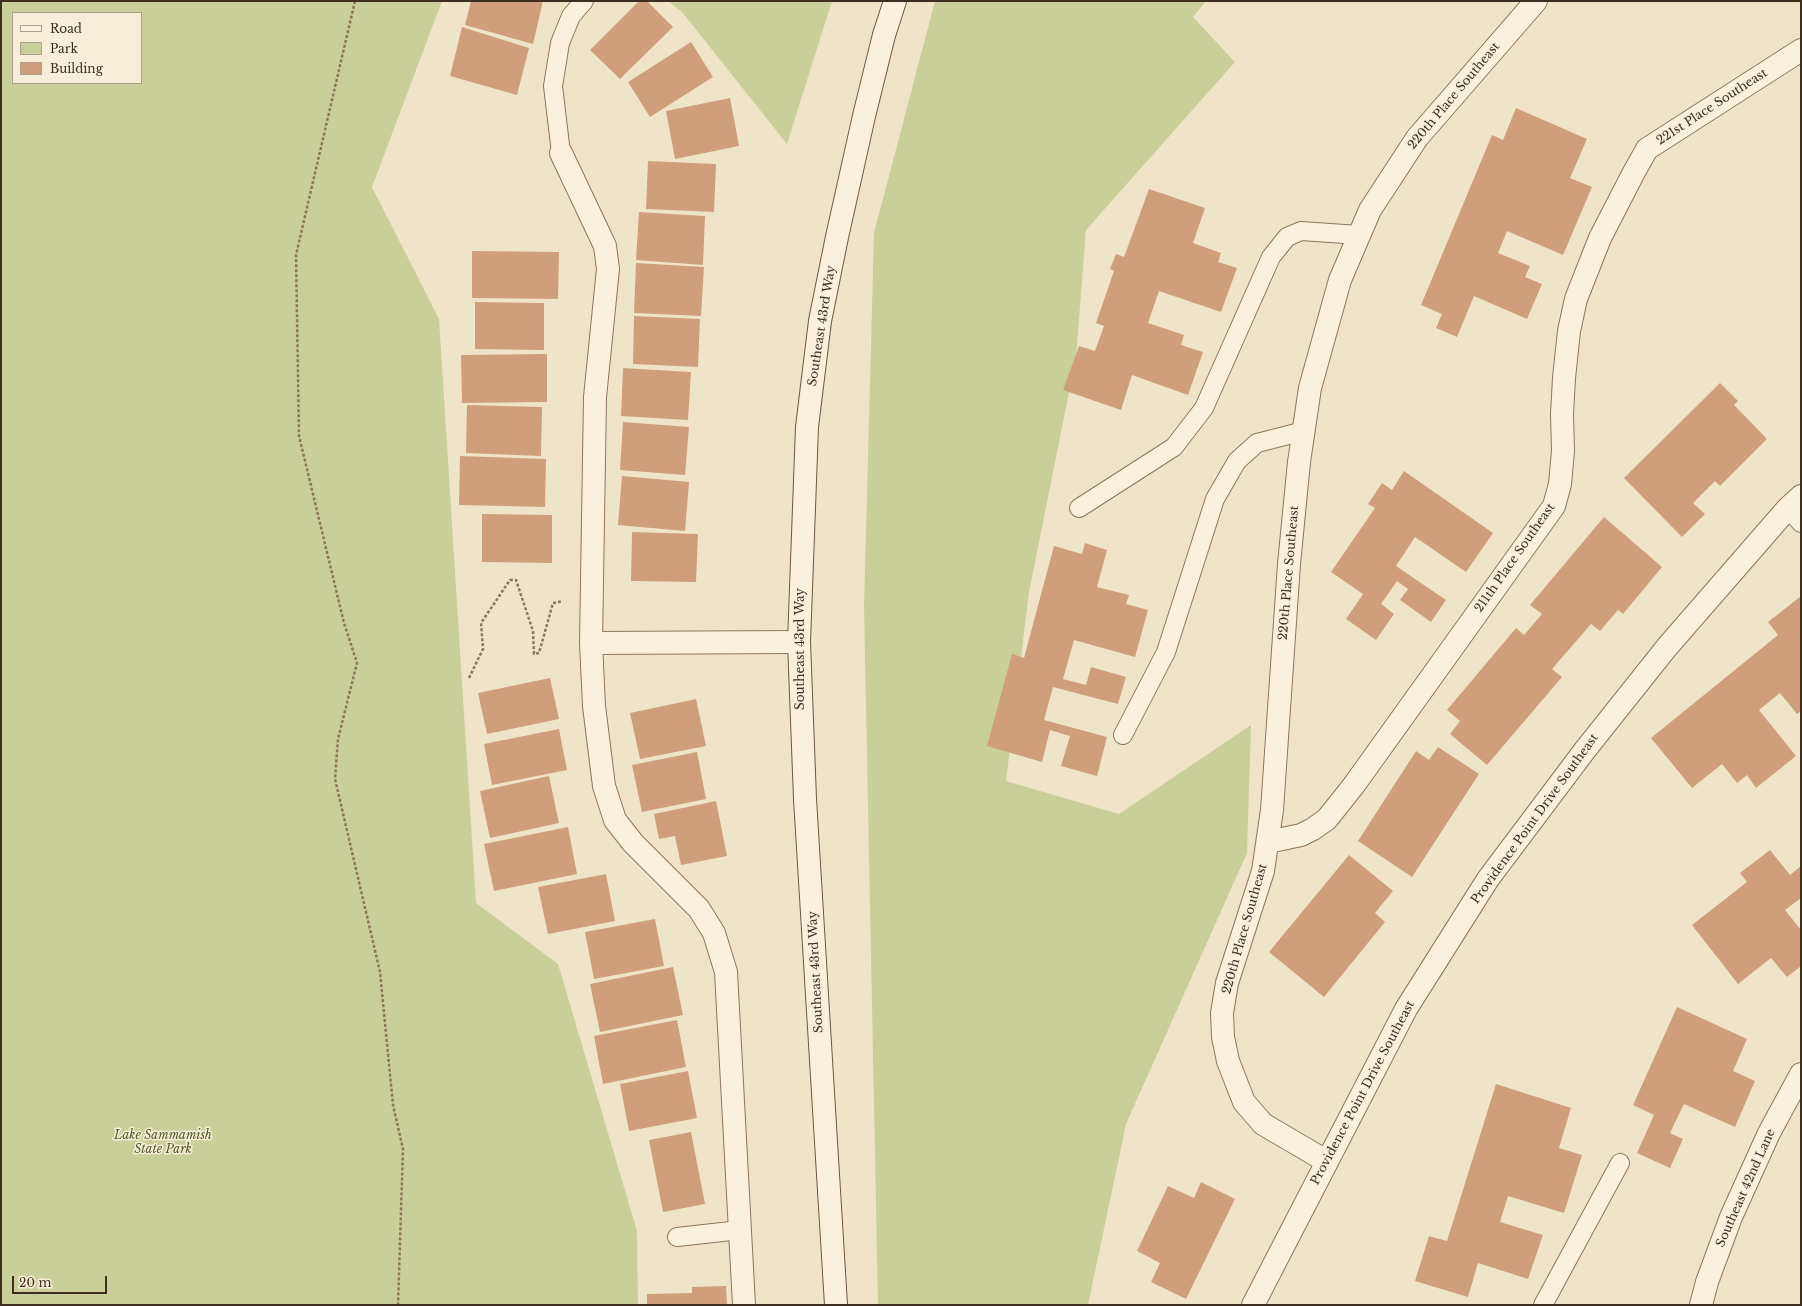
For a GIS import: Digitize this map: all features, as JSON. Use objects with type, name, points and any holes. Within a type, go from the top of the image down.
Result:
[{"type":"street","name":"Southeast 43rd Way","points":[[836,1305],[805,799],[799,642],[807,427],[820,321],[864,116],[884,35],[895,1]]},
{"type":"street","name":"220th Place Southeast","points":[[1326,1160],[1263,1124],[1244,1102],[1228,1061],[1224,1043],[1222,1013],[1227,983],[1264,871],[1272,810],[1289,564],[1310,388],[1340,280],[1370,210],[1417,138],[1536,1]]},
{"type":"street","name":"221st Place Southeast","points":[[1632,174],[1647,149],[1801,50]]},
{"type":"street","points":[[561,154],[605,246],[608,269],[595,397],[591,643],[594,706],[604,786],[615,820],[633,843],[700,909],[714,933],[726,972],[744,1305]]},
{"type":"street","name":"211th Place Southeast","points":[[1268,842],[1301,835],[1327,819],[1354,785],[1554,506],[1560,484],[1564,378],[1569,331],[1576,299],[1600,238],[1632,174]]},
{"type":"street","name":"Providence Point Drive Southeast","points":[[1253,1305],[1326,1160],[1406,1009],[1488,879],[1585,750],[1667,647],[1797,509]]},
{"type":"street","points":[[591,643],[799,642]]},
{"type":"street","name":"Southeast 42nd Lane","points":[[1701,1305],[1707,1282],[1731,1217],[1769,1133],[1801,1074]]},
{"type":"lane","points":[[561,154],[553,86],[560,43],[571,16],[584,1]]},
{"type":"lane","points":[[1079,508],[1174,447],[1204,408],[1271,257],[1287,237],[1301,231],[1359,235]]},
{"type":"lane","points":[[1123,735],[1166,652],[1215,499],[1237,461],[1257,443],[1304,431]]},
{"type":"lane","points":[[1543,1305],[1620,1163]]},
{"type":"lane","points":[[677,1237],[740,1230]]},
{"type":"path","points":[[355,1],[296,255],[299,436],[344,623],[357,663],[338,739],[336,779],[380,972],[393,1105],[403,1149],[398,1305]]},
{"type":"path","points":[[469,678],[483,649],[481,624],[510,580],[516,580],[533,631],[534,654],[539,653],[553,603],[563,601]]},
{"type":"green space","name":"Lake Sammamish State Park","points":[[1,1],[442,1],[372,187],[439,319],[476,903],[558,964],[637,1231],[638,1305],[1,1305]]},
{"type":"green space","points":[[668,1],[832,1],[787,144],[682,12]]},
{"type":"green space","points":[[935,1],[1206,1],[1193,17],[1235,62],[1086,230],[1076,357],[1029,592],[1006,781],[1119,814],[1251,725],[1247,853],[1126,1124],[1088,1305],[878,1305],[864,606],[874,233]]},
{"type":"building","points":[[471,1],[543,1],[533,44],[465,25]]},
{"type":"building","points":[[639,1],[647,1],[673,27],[620,79],[590,50]]},
{"type":"building","points":[[462,27],[529,48],[517,95],[450,76]]},
{"type":"building","points":[[691,42],[713,77],[650,117],[628,82]]},
{"type":"building","points":[[730,98],[739,146],[675,159],[666,111]]},
{"type":"building","points":[[1516,108],[1587,139],[1570,178],[1592,187],[1563,255],[1507,231],[1498,253],[1530,266],[1525,277],[1542,284],[1527,319],[1474,296],[1457,337],[1436,328],[1442,314],[1421,305],[1492,135],[1503,140]]},
{"type":"building","points":[[648,161],[716,164],[714,212],[646,209]]},
{"type":"building","points":[[1149,189],[1205,208],[1193,243],[1221,253],[1218,262],[1237,268],[1221,312],[1159,291],[1148,323],[1184,335],[1181,345],[1203,352],[1188,395],[1132,375],[1121,410],[1063,390],[1079,346],[1095,351],[1104,326],[1096,323],[1114,271],[1110,269],[1116,254],[1124,257]]},
{"type":"building","points":[[639,212],[705,216],[703,265],[636,260]]},
{"type":"building","points":[[472,251],[559,252],[558,299],[472,298]]},
{"type":"building","points":[[636,263],[704,267],[701,316],[634,313]]},
{"type":"building","points":[[475,302],[544,303],[544,350],[475,349]]},
{"type":"building","points":[[634,316],[700,319],[698,367],[633,364]]},
{"type":"building","points":[[547,354],[547,402],[462,403],[461,355]]},
{"type":"building","points":[[623,368],[691,372],[688,420],[621,416]]},
{"type":"building","points":[[1720,383],[1738,401],[1734,405],[1767,439],[1720,486],[1715,481],[1693,503],[1705,514],[1682,537],[1624,478]]},
{"type":"building","points":[[467,405],[542,407],[541,456],[466,453]]},
{"type":"building","points":[[623,422],[689,427],[685,475],[620,470]]},
{"type":"building","points":[[460,456],[546,459],[545,507],[459,505]]},
{"type":"building","points":[[1404,471],[1493,533],[1466,572],[1415,537],[1396,566],[1446,600],[1431,622],[1400,600],[1408,589],[1397,581],[1381,604],[1394,614],[1376,640],[1346,619],[1363,594],[1331,572],[1375,508],[1368,504],[1382,483],[1392,490]]},
{"type":"building","points":[[622,476],[689,482],[685,531],[618,525]]},
{"type":"building","points":[[482,514],[552,515],[552,563],[482,562]]},
{"type":"building","points":[[1604,517],[1662,567],[1623,614],[1618,610],[1600,631],[1591,624],[1552,669],[1562,677],[1487,765],[1450,734],[1460,721],[1447,710],[1516,628],[1524,635],[1542,614],[1530,605]]},
{"type":"building","points":[[632,532],[698,534],[696,582],[631,581]]},
{"type":"building","points":[[1085,543],[1107,550],[1097,587],[1129,595],[1126,604],[1148,610],[1135,657],[1074,640],[1063,679],[1086,685],[1091,667],[1126,677],[1118,704],[1053,687],[1044,720],[1107,737],[1097,776],[1061,766],[1070,736],[1050,730],[1042,762],[987,746],[1012,654],[1024,658],[1054,546],[1082,554]]},
{"type":"building","points":[[1801,596],[1801,711],[1797,714],[1780,693],[1759,710],[1796,756],[1756,788],[1747,775],[1737,783],[1722,764],[1692,788],[1651,738],[1778,635],[1768,622]]},
{"type":"building","points":[[550,678],[559,719],[487,734],[478,693]]},
{"type":"building","points":[[696,699],[706,746],[640,759],[630,713]]},
{"type":"building","points":[[559,729],[567,770],[492,785],[484,744]]},
{"type":"building","points":[[1438,747],[1479,774],[1412,877],[1358,841],[1416,751],[1429,760]]},
{"type":"building","points":[[697,752],[706,799],[642,812],[632,765]]},
{"type":"building","points":[[549,776],[559,823],[490,838],[480,791]]},
{"type":"building","points":[[716,801],[727,856],[681,865],[675,836],[659,839],[654,814]]},
{"type":"building","points":[[568,827],[577,874],[494,891],[484,844]]},
{"type":"building","points":[[1770,850],[1790,875],[1801,866],[1801,898],[1785,910],[1801,930],[1801,966],[1787,977],[1771,958],[1738,984],[1692,925],[1747,882],[1740,873]]},
{"type":"building","points":[[1349,855],[1393,891],[1375,913],[1385,922],[1324,997],[1269,952]]},
{"type":"building","points":[[606,874],[615,921],[548,934],[538,887]]},
{"type":"building","points":[[655,919],[664,966],[594,979],[585,932]]},
{"type":"building","points":[[673,967],[683,1015],[600,1032],[590,984]]},
{"type":"building","points":[[1677,1007],[1747,1039],[1733,1071],[1755,1081],[1735,1127],[1684,1104],[1670,1133],[1683,1139],[1670,1168],[1637,1153],[1654,1115],[1633,1105]]},
{"type":"building","points":[[677,1020],[686,1067],[603,1084],[594,1036]]},
{"type":"building","points":[[688,1071],[697,1118],[629,1131],[620,1084]]},
{"type":"building","points":[[1496,1084],[1571,1108],[1559,1148],[1582,1155],[1564,1213],[1508,1196],[1500,1222],[1543,1235],[1528,1279],[1478,1263],[1468,1297],[1415,1281],[1429,1236],[1447,1241]]},
{"type":"building","points":[[691,1132],[705,1204],[663,1212],[649,1140]]},
{"type":"building","points":[[1201,1182],[1235,1199],[1186,1299],[1151,1282],[1160,1263],[1137,1251],[1168,1186],[1194,1198]]},
{"type":"building","points":[[726,1286],[727,1305],[647,1305],[647,1294],[692,1293],[692,1287]]}]
